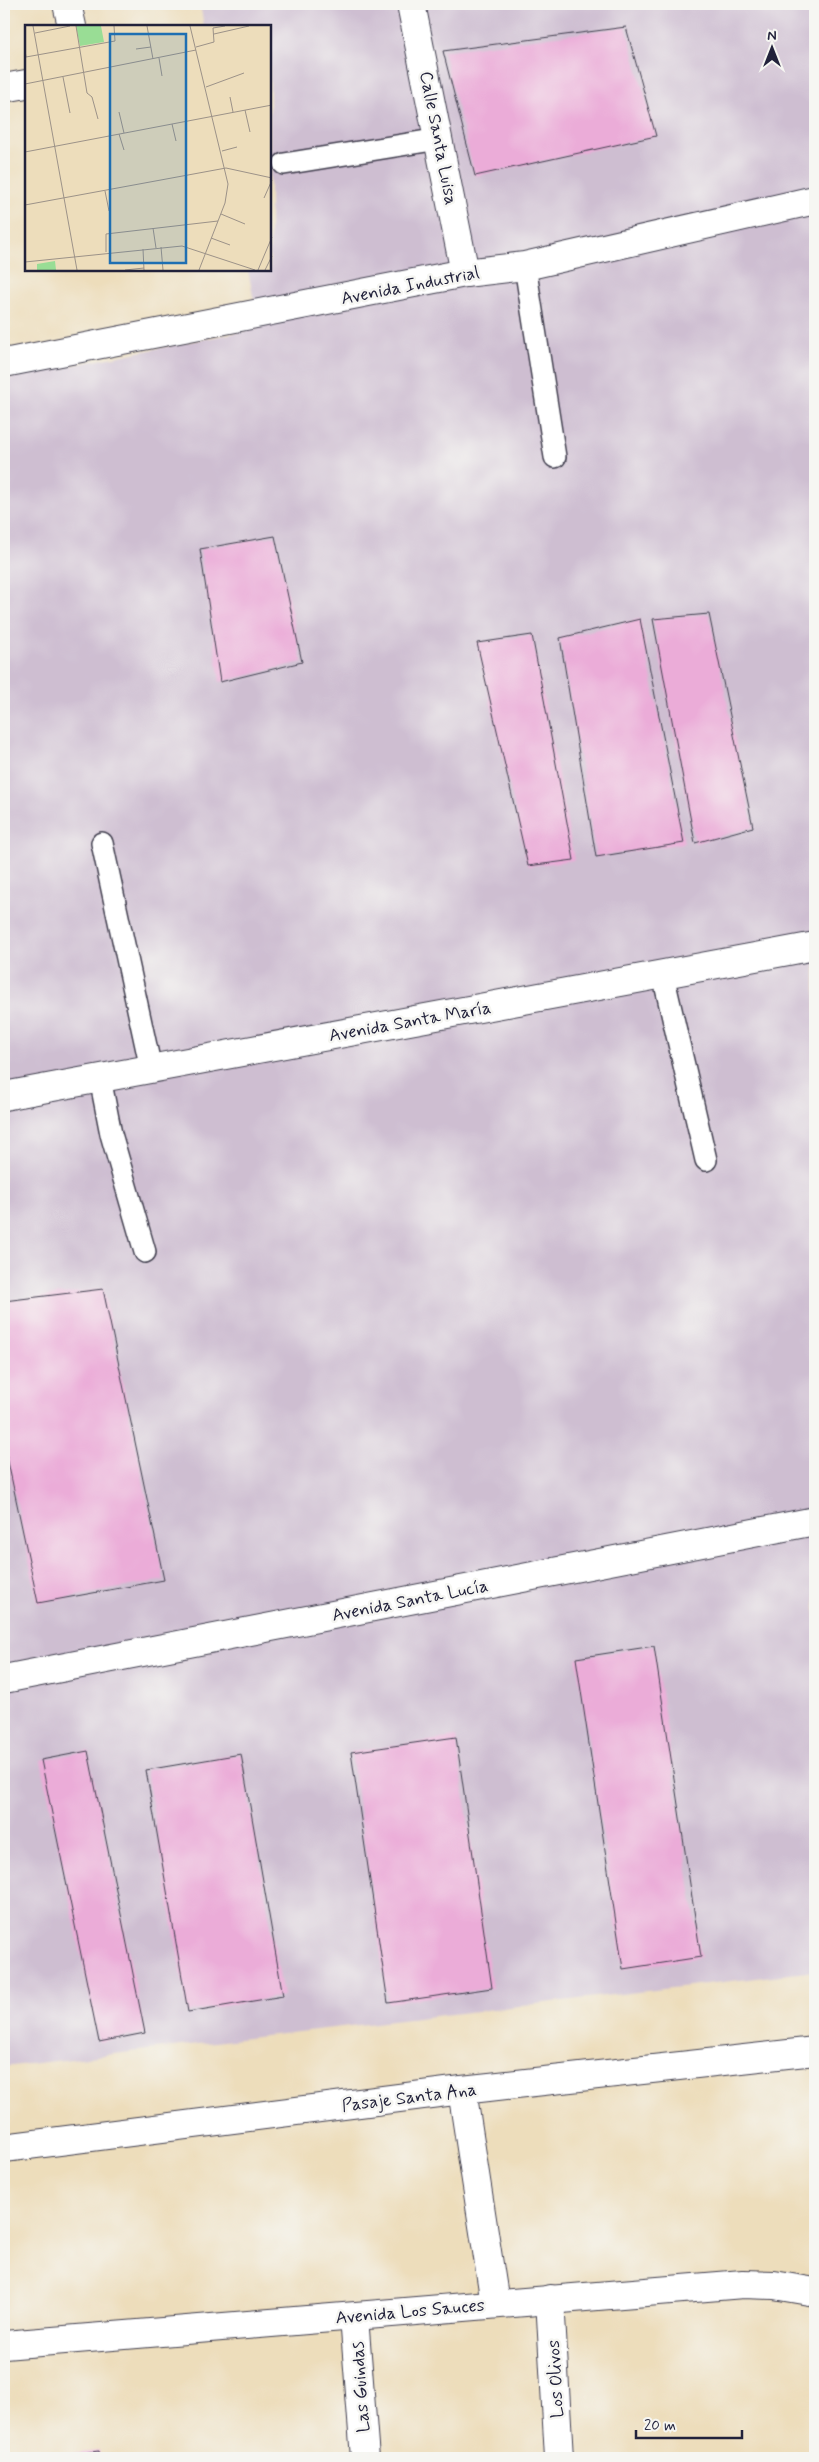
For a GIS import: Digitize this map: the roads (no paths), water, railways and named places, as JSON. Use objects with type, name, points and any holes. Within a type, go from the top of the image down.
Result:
[{"type":"street","points":[[67,4],[72,25]]},
{"type":"street","name":"Calle Santa Luisa","points":[[411,4],[440,139],[465,273]]},
{"type":"street","points":[[4,88],[25,84]]},
{"type":"street","name":"Avenida Industrial","points":[[4,363],[465,273],[525,266],[815,200]]},
{"type":"street","name":"Avenida Santa María","points":[[4,1096],[815,946]]},
{"type":"street","name":"Avenida Santa Lucía","points":[[4,1679],[815,1521]]},
{"type":"street","name":"Pasaje Santa Ana","points":[[4,2148],[462,2090],[815,2051]]},
{"type":"street","points":[[462,2090],[495,2303]]},
{"type":"street","name":"Avenida Los Sauces","points":[[4,2345],[743,2284],[774,2285],[815,2292]]},
{"type":"street","name":"Los Olivos","points":[[550,2299],[559,2458]]},
{"type":"street","name":"Las Guindas","points":[[354,2316],[365,2458]]},
{"type":"lane","points":[[284,164],[440,139]]},
{"type":"lane","points":[[525,266],[555,457]]},
{"type":"lane","points":[[102,843],[151,1069]]},
{"type":"lane","points":[[663,975],[706,1160]]},
{"type":"lane","points":[[100,1078],[111,1134],[145,1252]]}]
